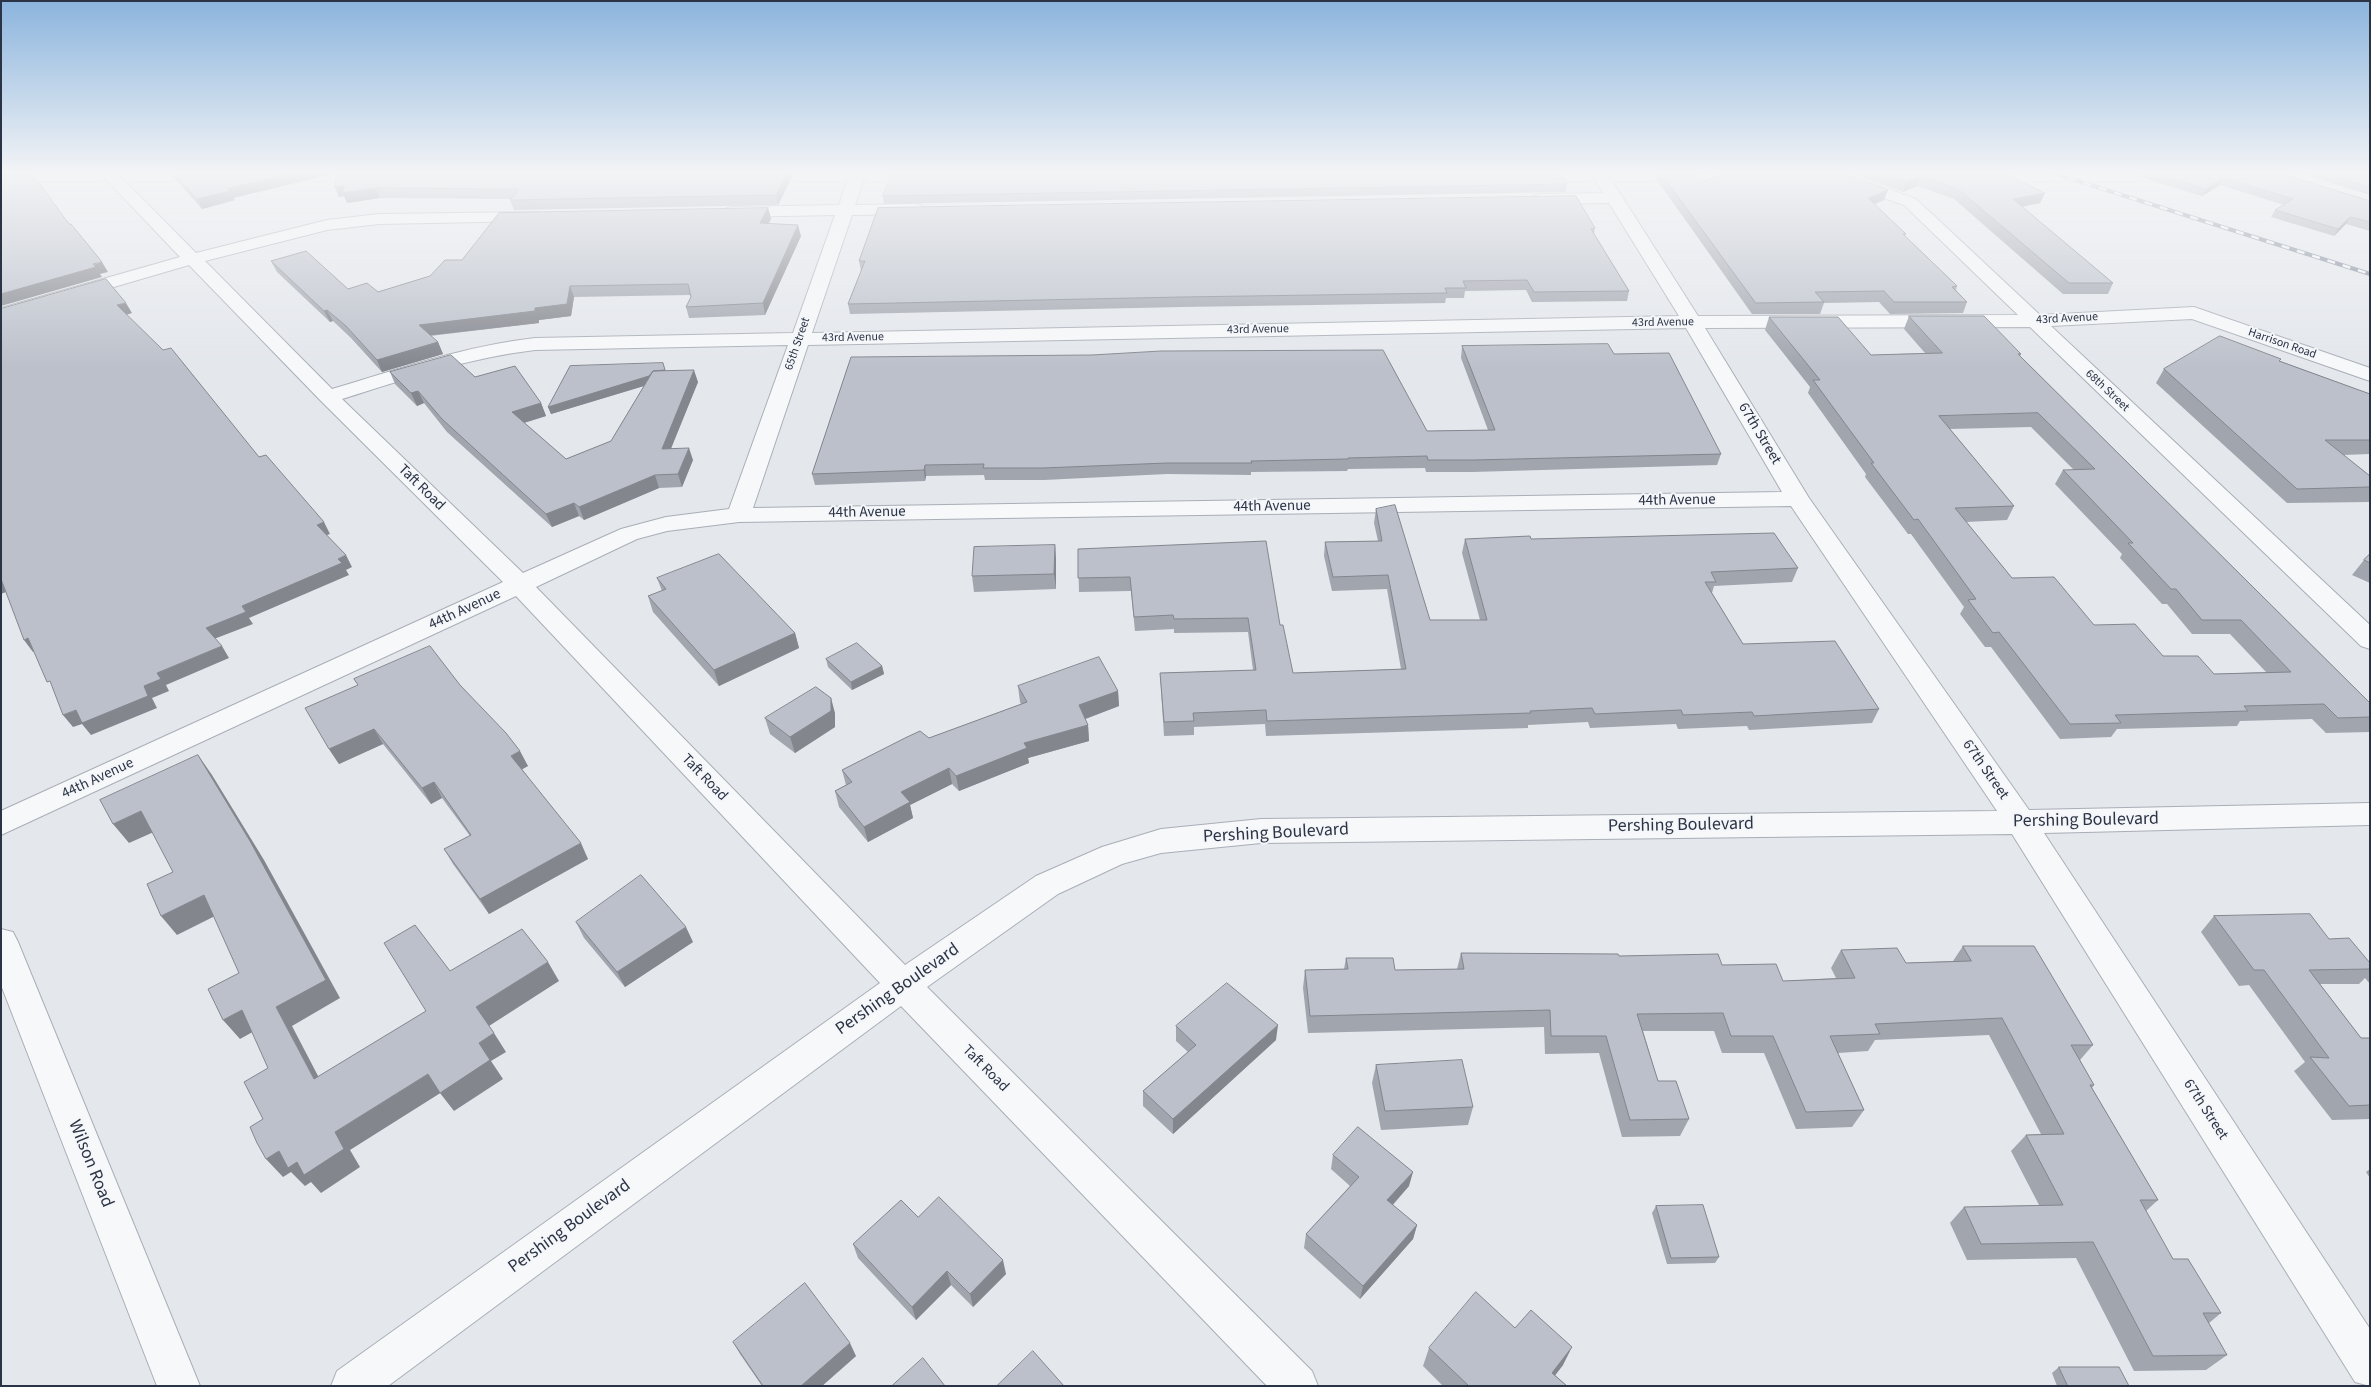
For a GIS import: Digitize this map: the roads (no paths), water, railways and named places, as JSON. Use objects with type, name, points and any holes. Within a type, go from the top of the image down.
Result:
[{"type":"street","name":"Taft Road","points":[[171,238],[328,397],[520,585],[903,985],[1297,1386]]},
{"type":"street","points":[[1,314],[192,259],[276,238]]},
{"type":"street","name":"65th Street","points":[[739,515],[836,238]]},
{"type":"street","name":"67th Street","points":[[1640,238],[1798,499],[2021,822],[2370,1367]]},
{"type":"street","name":"68th Street","points":[[1947,238],[2370,640]]},
{"type":"street","name":"43rd Avenue","points":[[328,397],[506,346],[534,344],[1692,322],[2033,321],[2194,313]]},
{"type":"street","name":"Harrison Road","points":[[2194,313],[2370,375]]},
{"type":"street","name":"44th Avenue","points":[[1,824],[629,534],[666,524],[739,515],[1798,499]]},
{"type":"street","name":"Pershing Boulevard","points":[[352,1386],[903,985],[1047,885],[1112,855],[1161,840],[1261,831],[2021,822],[2370,814]]},
{"type":"street","name":"Wilson Road","points":[[1,942],[179,1386]]},
{"type":"railway","points":[[2256,238],[2370,274]]}]
